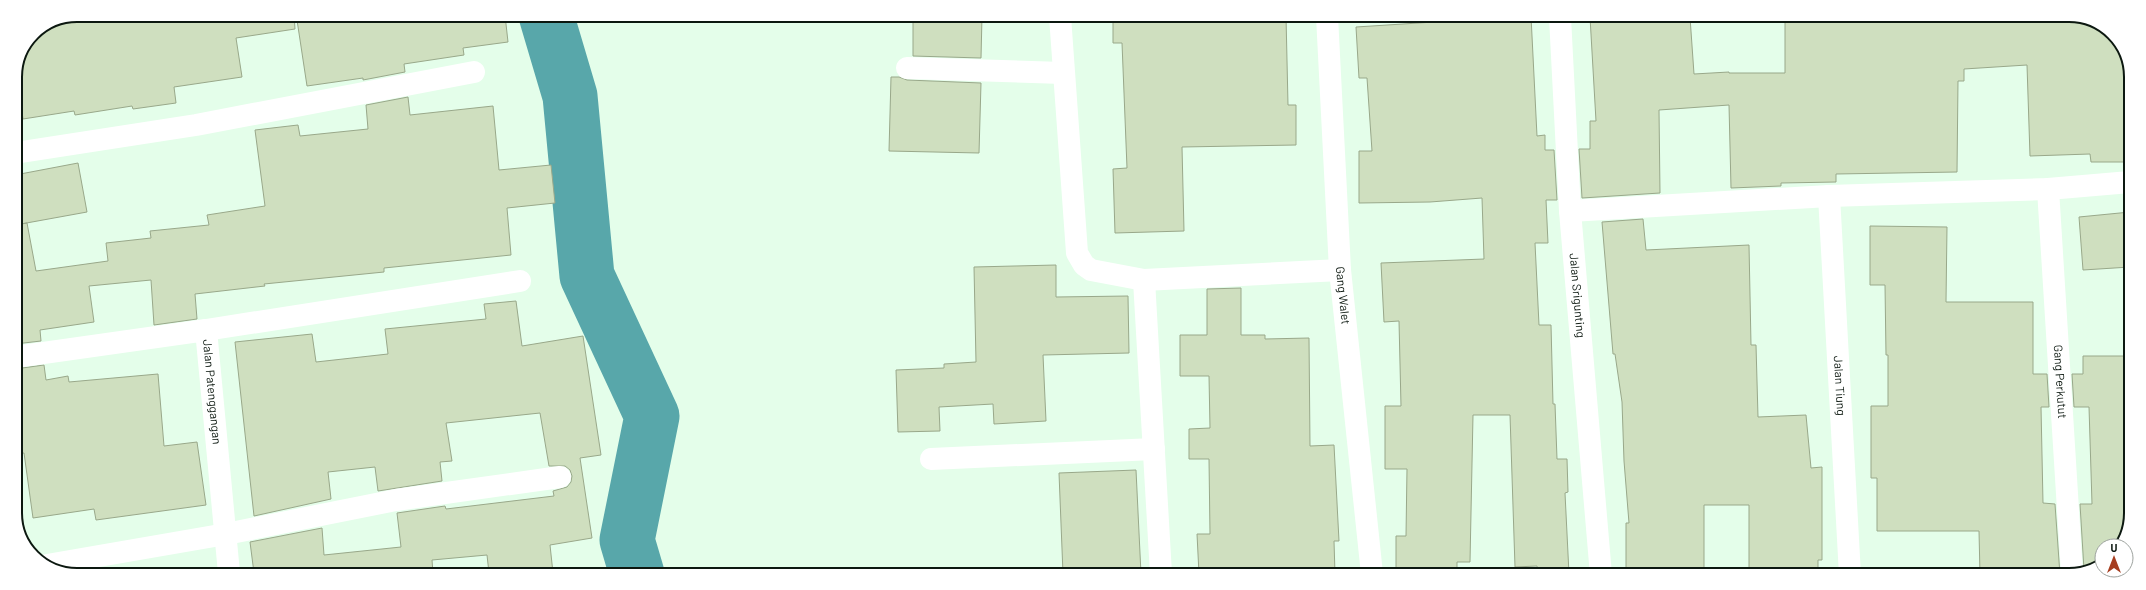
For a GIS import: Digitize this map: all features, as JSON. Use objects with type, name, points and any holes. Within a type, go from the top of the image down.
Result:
[{"type":"street","points":[[1060,22],[1076,253],[1084,265],[1091,270],[1144,280],[1340,270]]},
{"type":"street","name":"Gang Walet","points":[[1327,22],[1340,270],[1371,568]]},
{"type":"street","name":"Jalan Srigunting","points":[[1560,22],[1570,211],[1600,568]]},
{"type":"street","points":[[907,68],[1063,73]]},
{"type":"street","points":[[22,152],[196,125],[474,72]]},
{"type":"street","points":[[1570,211],[1829,196],[2048,189],[2124,183]]},
{"type":"street","name":"Gang Perkutut","points":[[2048,189],[2072,568]]},
{"type":"street","name":"Jalan Tiung","points":[[1829,196],[1850,568]]},
{"type":"street","points":[[1144,280],[1161,568]]},
{"type":"street","points":[[206,330],[520,281]]},
{"type":"street","name":"Jalan Patenggangan","points":[[22,356],[206,330],[229,568]]},
{"type":"street","points":[[931,459],[1154,449]]},
{"type":"street","points":[[55,564],[226,534],[396,500],[560,477]]},
{"type":"building","points":[[77,22],[294,22],[295,29],[236,38],[242,77],[174,87],[176,103],[133,109],[132,106],[75,115],[74,111],[23,119],[22,77],[26,56],[31,46],[38,38],[46,31],[56,26]]},
{"type":"building","points":[[297,22],[506,22],[508,42],[463,48],[464,55],[404,64],[405,72],[363,80],[363,78],[307,86]]},
{"type":"building","points":[[913,22],[982,22],[981,58],[913,56]]},
{"type":"building","points":[[1113,22],[1286,22],[1288,105],[1296,105],[1296,145],[1182,147],[1184,231],[1115,233],[1113,169],[1127,168],[1122,43],[1113,43]]},
{"type":"building","points":[[1434,22],[1531,22],[1537,136],[1545,135],[1545,150],[1554,150],[1557,200],[1546,200],[1548,243],[1535,243],[1539,325],[1551,325],[1553,404],[1555,404],[1557,459],[1567,459],[1568,492],[1565,493],[1569,568],[1537,568],[1537,566],[1515,567],[1510,415],[1473,415],[1470,562],[1457,562],[1457,568],[1396,568],[1396,536],[1406,536],[1407,469],[1385,469],[1385,406],[1401,406],[1399,321],[1384,322],[1381,263],[1484,259],[1482,198],[1430,202],[1359,203],[1359,151],[1372,151],[1367,78],[1359,78],[1356,27]]},
{"type":"building","points":[[1590,22],[1690,22],[1694,74],[1729,72],[1785,73],[1785,22],[2077,22],[2100,31],[2113,43],[2121,59],[2124,73],[2124,162],[2091,162],[2090,154],[2030,156],[2027,65],[1964,69],[1964,81],[1958,81],[1957,172],[1836,174],[1836,182],[1781,183],[1781,186],[1731,188],[1729,105],[1659,110],[1660,193],[1582,198],[1579,149],[1590,149],[1590,121],[1596,121]]},
{"type":"building","points":[[891,77],[899,77],[907,80],[981,83],[979,153],[889,151]]},
{"type":"building","points":[[408,97],[410,115],[493,106],[499,170],[551,165],[555,203],[507,208],[511,255],[384,268],[384,272],[264,284],[265,286],[195,294],[197,319],[154,325],[151,280],[89,286],[94,322],[40,330],[41,341],[22,343],[22,224],[27,223],[36,271],[108,261],[106,243],[151,238],[150,231],[209,225],[207,215],[265,206],[255,130],[298,125],[300,136],[368,129],[366,105]]},
{"type":"building","points":[[78,163],[87,212],[22,224],[22,174]]},
{"type":"building","points":[[2124,213],[2124,267],[2083,270],[2079,217]]},
{"type":"building","points":[[1643,219],[1646,250],[1749,245],[1751,345],[1756,345],[1758,417],[1806,415],[1811,468],[1822,467],[1822,560],[1818,560],[1818,568],[1749,568],[1749,505],[1704,505],[1704,568],[1626,568],[1626,523],[1629,523],[1624,461],[1622,402],[1615,354],[1613,354],[1602,222]]},
{"type":"building","points":[[1870,226],[1947,227],[1946,302],[2033,302],[2033,374],[2047,374],[2049,407],[2041,407],[2043,503],[2055,504],[2060,568],[1980,568],[1979,531],[1877,531],[1877,478],[1871,478],[1871,406],[1888,406],[1888,355],[1886,355],[1885,285],[1870,285]]},
{"type":"building","points":[[1056,265],[1056,297],[1128,296],[1129,353],[1043,355],[1046,421],[994,424],[993,404],[939,407],[940,431],[898,432],[896,370],[944,368],[944,364],[976,362],[974,267]]},
{"type":"building","points":[[1241,288],[1241,335],[1265,335],[1265,339],[1309,338],[1310,446],[1334,445],[1339,541],[1334,541],[1335,568],[1199,568],[1197,534],[1210,534],[1209,459],[1189,459],[1189,429],[1210,428],[1209,376],[1180,376],[1180,335],[1207,335],[1207,289]]},
{"type":"building","points":[[516,301],[522,346],[583,336],[601,455],[580,458],[592,538],[550,545],[552,568],[488,568],[487,555],[432,560],[433,568],[253,568],[250,542],[322,528],[324,555],[401,547],[397,513],[445,506],[446,509],[554,496],[553,491],[567,487],[571,482],[572,476],[570,470],[565,466],[549,466],[540,413],[446,423],[452,461],[440,462],[442,481],[378,491],[375,467],[328,472],[331,499],[254,516],[235,342],[312,334],[316,362],[388,354],[385,329],[486,319],[484,304]]},
{"type":"building","points":[[2083,356],[2124,356],[2124,521],[2118,538],[2094,538],[2094,562],[2084,566],[2080,504],[2092,504],[2089,407],[2074,407],[2072,374],[2083,374]]},
{"type":"building","points":[[44,365],[46,380],[68,376],[69,382],[158,374],[164,446],[197,442],[206,505],[96,520],[94,509],[33,518],[24,453],[22,453],[22,368]]},
{"type":"building","points":[[1136,470],[1141,568],[1063,568],[1059,473]]},
{"type":"waterway","points":[[548,22],[570,96],[587,276],[652,416],[627,540],[635,568]]}]
